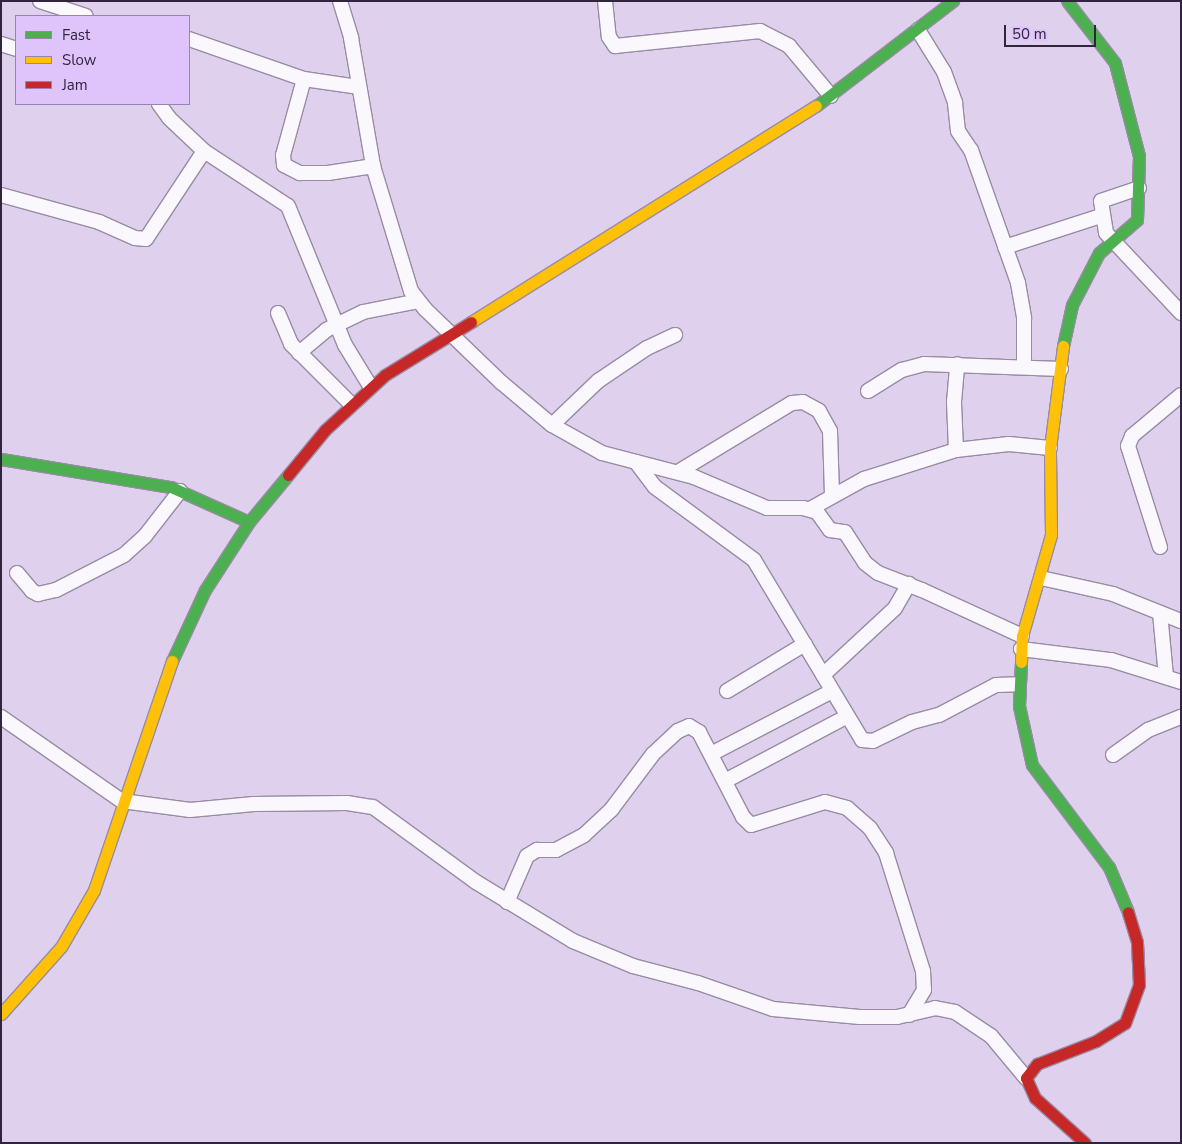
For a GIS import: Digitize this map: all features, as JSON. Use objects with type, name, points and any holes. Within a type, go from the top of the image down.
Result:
[{"type":"street","points":[[40,1],[83,15]]},
{"type":"street","points":[[340,1],[348,25],[373,166],[406,278],[418,301],[451,334],[552,425],[587,447],[678,472],[767,508],[810,509],[821,515],[830,530],[845,532],[870,568],[909,584],[1021,643],[1110,660],[1181,682]]},
{"type":"street","points":[[606,1],[610,37],[615,46],[760,31],[789,46],[831,96]]},
{"type":"street","points":[[1,1014],[61,947],[94,890],[162,683],[185,629],[227,553],[249,522],[350,403],[370,386],[451,334],[684,191],[831,96],[953,1]]},
{"type":"street","points":[[1026,1078],[1037,1064],[1119,1029],[1130,1015],[1136,1000],[1141,974],[1133,923],[1109,867],[1044,785],[1032,765],[1019,706],[1021,643],[1041,578],[1051,528],[1050,448],[1066,326],[1072,305],[1098,253],[1137,220],[1139,146],[1119,71],[1110,54],[1067,1]]},
{"type":"street","points":[[918,30],[944,72],[954,103],[958,131],[970,150],[1005,247],[1023,307],[1024,366]]},
{"type":"street","points":[[190,39],[304,79],[360,87]]},
{"type":"street","points":[[1,44],[15,49]]},
{"type":"street","points":[[304,79],[283,155],[284,165],[300,173],[328,174],[373,166]]},
{"type":"street","points":[[159,105],[204,151],[288,206],[350,355],[370,386]]},
{"type":"street","points":[[1,196],[99,222],[135,238],[146,239],[204,151]]},
{"type":"street","points":[[1139,188],[1105,197],[1100,206],[1101,216],[1110,241],[1181,313]]},
{"type":"street","points":[[1005,247],[1101,216]]},
{"type":"street","points":[[299,352],[336,324],[375,307],[418,301]]},
{"type":"street","points":[[278,313],[285,336],[350,403]]},
{"type":"street","points":[[552,425],[598,381],[647,348],[675,335]]},
{"type":"street","points":[[868,391],[911,366],[957,364],[1061,369]]},
{"type":"street","points":[[956,450],[954,402],[957,364]]},
{"type":"street","points":[[1160,547],[1128,446],[1132,436],[1181,395]]},
{"type":"street","points":[[678,472],[792,404],[803,402],[824,416],[830,431],[832,494]]},
{"type":"street","points":[[810,509],[832,494],[864,479],[956,450],[1009,444],[1050,448]]},
{"type":"street","points":[[1,459],[162,485],[180,491],[249,522]]},
{"type":"street","points":[[636,462],[655,487],[754,560],[805,644],[846,717],[862,740],[873,741],[912,722],[948,711],[996,685],[1019,684]]},
{"type":"street","points":[[17,573],[32,591],[38,594],[56,590],[124,555],[145,536],[180,491]]},
{"type":"street","points":[[1041,578],[1113,594],[1181,620]]},
{"type":"street","points":[[823,675],[895,608],[909,584]]},
{"type":"street","points":[[1160,613],[1166,676]]},
{"type":"street","points":[[727,691],[805,644]]},
{"type":"street","points":[[711,754],[832,691]]},
{"type":"street","points":[[1,717],[122,801],[190,810],[254,804],[360,804],[386,815],[507,902],[593,951],[773,1009],[860,1017],[909,1015],[944,1008],[973,1020],[991,1036],[1026,1078],[1035,1098],[1084,1143]]},
{"type":"street","points":[[725,781],[846,717]]},
{"type":"street","points":[[1113,755],[1148,730],[1181,717]]},
{"type":"street","points":[[507,902],[527,856],[537,850],[566,846],[584,835],[611,810],[644,764],[678,731],[689,726],[694,727],[711,754],[743,817],[751,825],[825,802],[847,808],[870,828],[886,853],[923,971],[924,990],[909,1015]]},
{"type":"traffic: fast","points":[[816,106],[953,1]]},
{"type":"traffic: fast","points":[[1063,346],[1072,305],[1099,253],[1137,220],[1139,156],[1115,63],[1067,1]]},
{"type":"traffic: fast","points":[[1,459],[171,487],[249,522]]},
{"type":"traffic: fast","points":[[172,661],[205,590],[249,522],[288,475]]},
{"type":"traffic: fast","points":[[1021,662],[1019,706],[1032,765],[1109,867],[1128,912]]},
{"type":"traffic: slow","points":[[471,322],[816,106]]},
{"type":"traffic: slow","points":[[1021,662],[1022,636],[1051,535],[1050,448],[1063,346]]},
{"type":"traffic: slow","points":[[1,1014],[61,947],[94,890],[172,661]]},
{"type":"traffic: jam","points":[[288,475],[325,430],[385,375],[471,322]]},
{"type":"traffic: jam","points":[[1085,1143],[1035,1098],[1026,1078],[1037,1064],[1096,1041],[1125,1023],[1139,985],[1137,942],[1128,912]]}]
